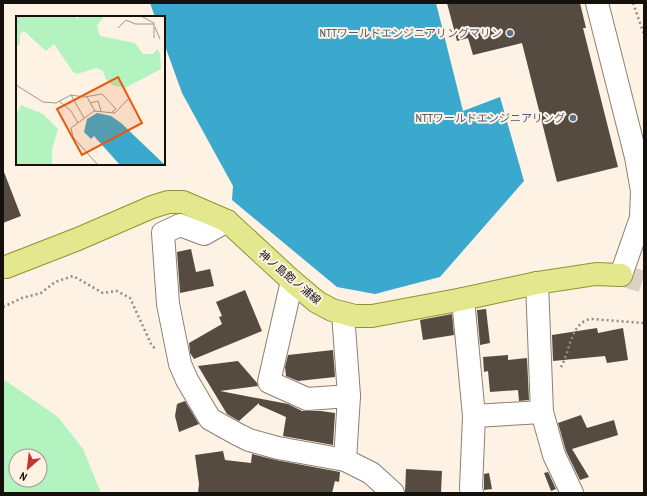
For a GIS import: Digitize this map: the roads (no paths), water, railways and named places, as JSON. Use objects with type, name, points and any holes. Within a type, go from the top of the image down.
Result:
[{"type":"main road","name":"神ノ島飽ノ浦線","points":[[6,267],[78,239],[152,207],[168,202],[183,202],[227,221],[317,302],[332,310],[355,316],[372,316],[463,299],[536,283],[596,274],[621,275]]},
{"type":"street","points":[[597,3],[636,157],[642,191],[641,218],[621,275]]},
{"type":"street","points":[[227,221],[204,234],[180,225],[163,233],[168,304],[180,364],[187,380],[210,418],[249,440],[278,448],[345,460],[372,473],[393,493]]},
{"type":"street","points":[[292,281],[269,382],[307,399],[349,396]]},
{"type":"street","points":[[536,283],[542,412],[554,455],[572,493]]},
{"type":"street","points":[[463,299],[474,416],[472,493]]},
{"type":"street","points":[[344,313],[349,396],[345,460]]},
{"type":"street","points":[[474,416],[542,412]]},
{"type":"water","points":[[150,3],[436,3],[463,111],[500,97],[524,181],[440,277],[375,294],[337,287],[232,200],[233,186],[182,93],[165,46],[165,16],[155,16]]},
{"type":"tunnel","points":[[621,275],[644,282]]},
{"type":"place","name":"NTTワールドエンジニアリングマリン","points":[[510,33]]},
{"type":"place","name":"NTTワールドエンジニアリング","points":[[573,118]]}]
